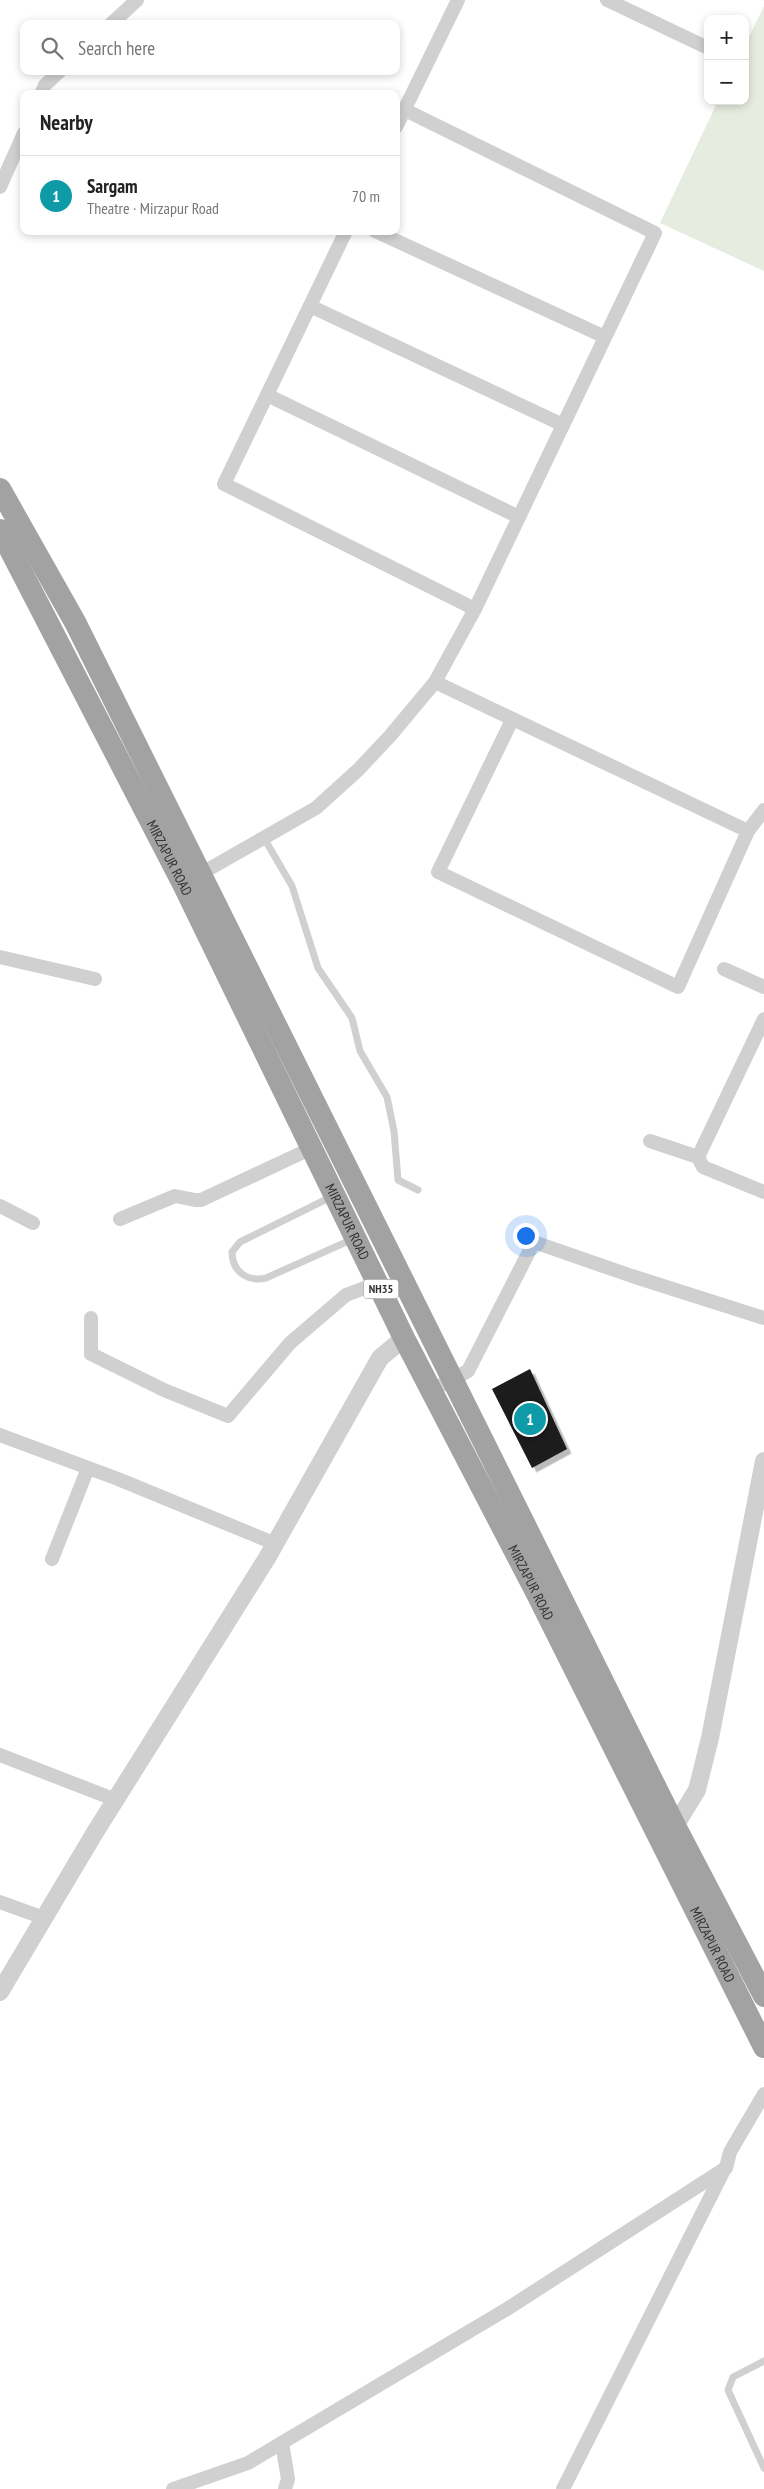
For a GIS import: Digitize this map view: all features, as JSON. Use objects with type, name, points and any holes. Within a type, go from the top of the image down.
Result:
[{"type":"highway","name":"MIRZAPUR ROAD","points":[[0,488],[75,622],[193,879],[312,1148],[404,1338],[540,1599],[668,1834],[755,1985],[764,2047]]},
{"type":"highway","name":"MIRZAPUR ROAD","points":[[0,530],[286,1048],[453,1380],[668,1834]]},
{"type":"street","points":[[115,20],[137,0]]},
{"type":"street","points":[[400,119],[458,0]]},
{"type":"street","points":[[608,0],[704,46]]},
{"type":"street","points":[[43,90],[45,85],[56,75]]},
{"type":"street","points":[[193,879],[316,808],[358,770],[390,736],[435,682],[475,609],[655,233],[404,110]]},
{"type":"street","points":[[0,187],[20,142]]},
{"type":"street","points":[[344,235],[224,484],[475,609]]},
{"type":"street","points":[[384,235],[605,337]]},
{"type":"street","points":[[310,306],[563,425]]},
{"type":"street","points":[[267,396],[519,517]]},
{"type":"street","points":[[435,682],[748,831]]},
{"type":"street","points":[[512,720],[438,872],[678,987],[748,831],[764,810]]},
{"type":"street","points":[[0,957],[95,979]]},
{"type":"street","points":[[724,969],[764,987]]},
{"type":"street","points":[[698,1158],[764,1019]]},
{"type":"street","points":[[650,1141],[698,1158],[703,1168],[764,1192]]},
{"type":"street","points":[[120,1219],[175,1196],[201,1200],[312,1148]]},
{"type":"street","points":[[0,1206],[33,1223]]},
{"type":"street","points":[[432,1390],[468,1371],[534,1242],[632,1276],[764,1318]]},
{"type":"street","points":[[91,1318],[91,1354],[164,1390],[228,1416],[290,1343],[346,1296],[378,1282]]},
{"type":"street","points":[[0,1992],[116,1800],[276,1544],[380,1358],[404,1338]]},
{"type":"street","points":[[0,1435],[88,1468],[276,1544]]},
{"type":"street","points":[[668,1834],[696,1790],[710,1738],[764,1461]]},
{"type":"street","points":[[52,1559],[88,1468]]},
{"type":"street","points":[[0,1754],[116,1800]]},
{"type":"street","points":[[0,1902],[44,1918]]},
{"type":"street","points":[[563,2489],[726,2168],[730,2152],[764,2094]]},
{"type":"street","points":[[173,2489],[248,2463],[507,2309],[726,2168]]},
{"type":"street","points":[[282,2443],[288,2479],[285,2489]]},
{"type":"lane","points":[[264,838],[292,886],[318,968],[352,1018],[360,1051],[387,1097],[394,1131],[398,1180],[418,1190]]},
{"type":"lane","points":[[334,1195],[240,1242],[232,1252],[235,1266],[245,1277],[259,1280],[356,1238]]},
{"type":"lane","points":[[764,2361],[733,2377],[728,2390],[764,2468]]},
{"type":"shaded area","points":[[764,6],[764,271],[660,223],[716,105],[749,105],[749,37]]},
{"type":"building","points":[[530,1369],[567,1449],[532,1468],[492,1389]]},
{"type":"place","name":"Sargam","points":[[530,1419]]}]
